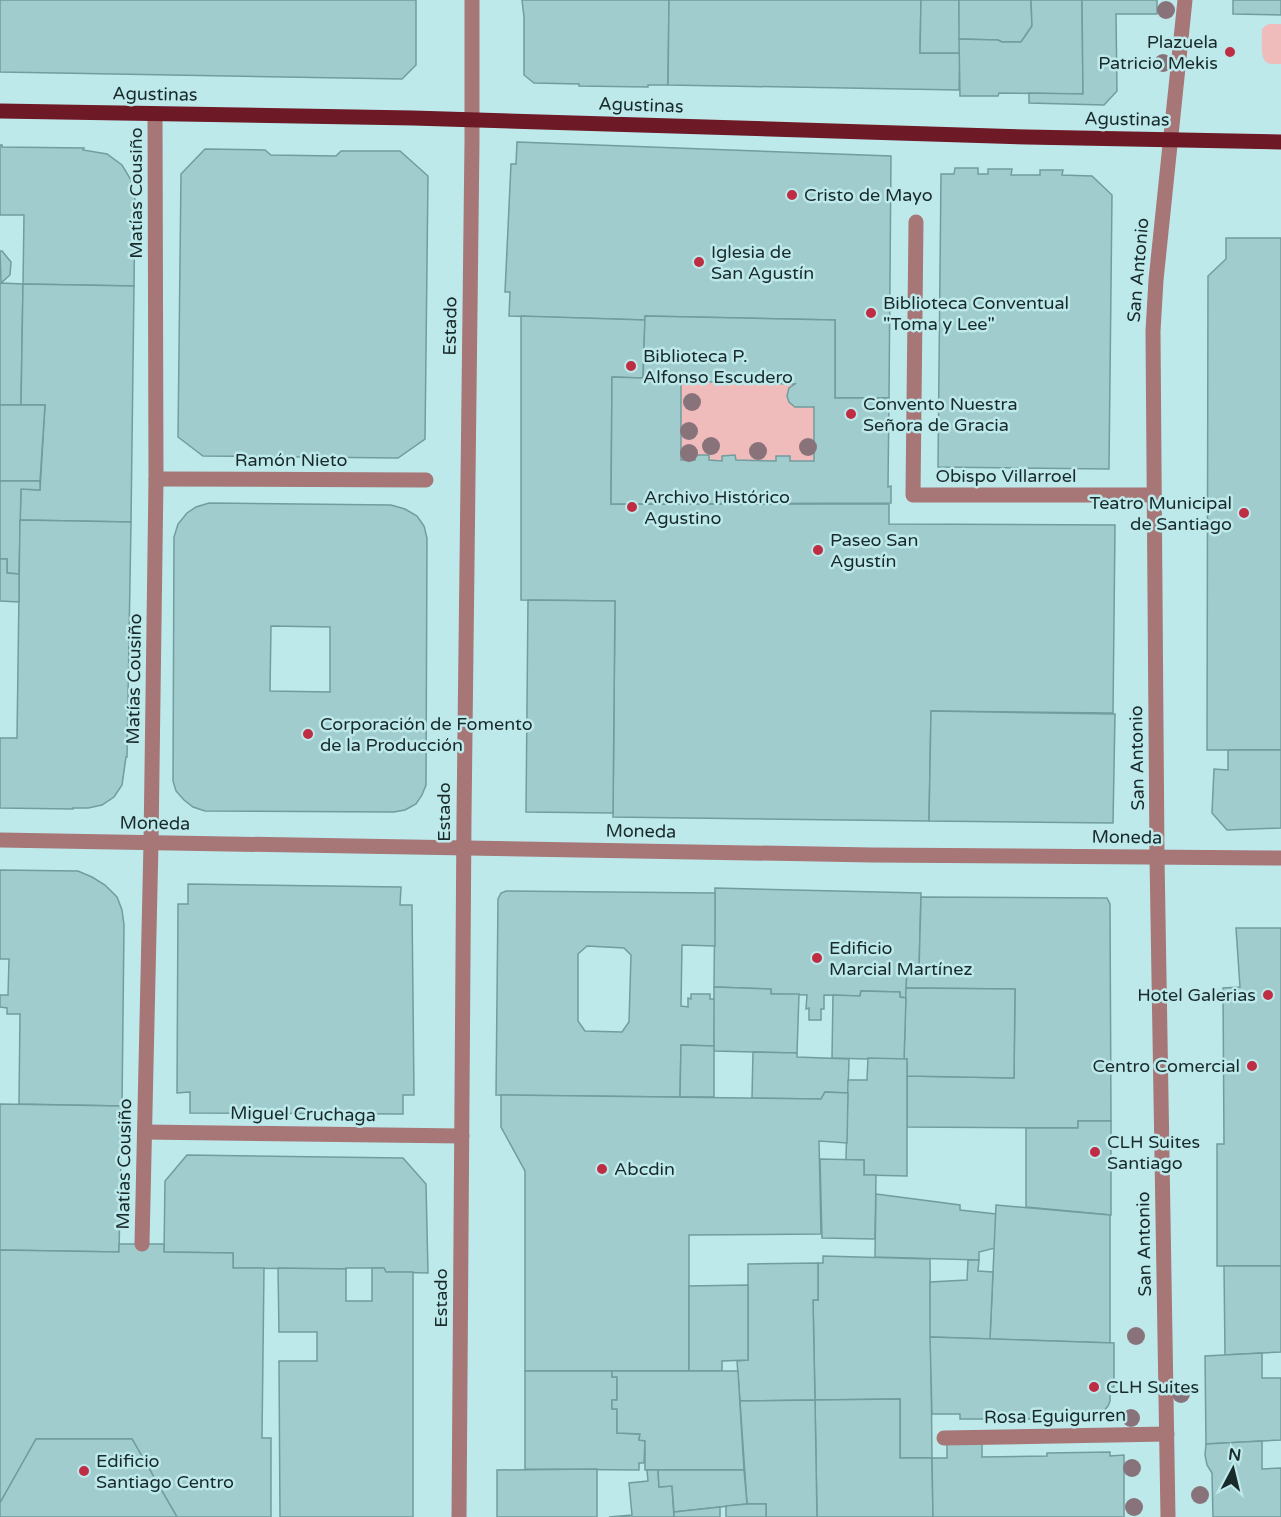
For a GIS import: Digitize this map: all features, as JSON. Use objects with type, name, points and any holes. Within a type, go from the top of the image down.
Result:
[{"type":"main road","name":"Agustinas","points":[[0,111],[472,119],[1006,136],[1281,142]]},
{"type":"street","name":"Estado","points":[[459,1517],[472,0]]},
{"type":"street","name":"San Antonio","points":[[1168,1517],[1157,857],[1153,331],[1156,279],[1185,0]]},
{"type":"street","name":"Matías Cousiño","points":[[142,1244],[152,843],[156,479],[155,114]]},
{"type":"street","name":"Obispo Villarroel","points":[[916,222],[913,495],[1154,495]]},
{"type":"street","name":"Ramón Nieto","points":[[156,479],[426,480]]},
{"type":"street","name":"Moneda","points":[[0,840],[860,855],[1281,858]]},
{"type":"street","name":"Miguel Cruchaga","points":[[145,1132],[462,1136]]},
{"type":"street","name":"Rosa Eguigurren","points":[[944,1438],[1167,1434]]},
{"type":"shaded area","points":[[1269,24],[1281,24],[1281,64],[1268,63],[1264,60],[1262,29]]},
{"type":"shaded area","points":[[681,381],[795,384],[789,388],[795,407],[814,407],[814,461],[790,461],[790,456],[776,456],[776,461],[736,460],[735,455],[722,456],[722,461],[709,460],[709,455],[695,455],[695,460],[681,460]]},
{"type":"building","points":[[0,0],[416,0],[416,65],[402,79],[0,72]]},
{"type":"building","points":[[522,0],[669,0],[668,85],[579,86],[579,84],[534,83],[524,75]]},
{"type":"building","points":[[669,0],[921,0],[920,53],[960,53],[959,90],[668,85]]},
{"type":"building","points":[[921,0],[959,0],[960,53],[920,53]]},
{"type":"building","points":[[959,0],[1031,0],[1032,26],[1021,42],[959,39]]},
{"type":"building","points":[[1031,0],[1082,0],[1083,94],[999,93],[998,96],[960,96],[959,39],[1021,42],[1032,26]]},
{"type":"building","points":[[1082,0],[1157,0],[1157,14],[1116,14],[1117,91],[1104,105],[1029,103],[1029,93],[1083,94]]},
{"type":"building","points":[[1233,0],[1281,0],[1281,15],[1233,14]]},
{"type":"building","name":"Iglesia de San Agustín","points":[[517,142],[891,156],[889,398],[835,398],[835,320],[645,316],[645,320],[509,316],[510,292],[505,292],[511,164],[516,164]]},
{"type":"building","points":[[0,145],[2,147],[84,148],[83,150],[107,154],[122,165],[131,180],[135,200],[134,286],[23,284],[24,215],[0,215]]},
{"type":"building","points":[[205,149],[265,150],[271,155],[336,156],[341,151],[400,151],[428,176],[425,439],[398,458],[203,456],[178,437],[181,174]]},
{"type":"building","points":[[955,168],[978,168],[978,174],[988,174],[988,169],[1012,169],[1011,175],[1040,175],[1040,170],[1063,170],[1062,175],[1092,176],[1112,195],[1109,469],[938,467],[941,174],[954,174]]},
{"type":"building","name":"Teatro Municipal de Santiago","points":[[1226,238],[1281,238],[1281,750],[1207,750],[1208,276],[1226,259]]},
{"type":"building","points":[[0,251],[11,262],[10,275],[1,283]]},
{"type":"building","points":[[0,283],[23,284],[21,405],[0,405]]},
{"type":"building","points":[[23,284],[134,286],[131,522],[20,520],[21,489],[40,490],[45,405],[21,405]]},
{"type":"building","name":"Paseo San Agustín","points":[[521,316],[645,320],[643,378],[612,377],[611,504],[889,504],[889,524],[1115,525],[1113,713],[931,711],[929,821],[613,817],[615,601],[521,600]]},
{"type":"building","name":"Convento Nuestra Señora de Gracia","points":[[645,316],[835,320],[835,398],[889,398],[888,487],[891,486],[891,503],[611,504],[612,377],[643,378]],"holes":[[[681,381],[795,384],[789,388],[787,396],[789,402],[795,407],[814,407],[814,461],[790,461],[790,456],[776,456],[776,461],[736,460],[735,455],[722,456],[722,461],[709,460],[709,455],[695,455],[695,460],[681,460]]]},
{"type":"building","points":[[0,405],[45,405],[40,481],[0,481]]},
{"type":"building","points":[[0,481],[40,481],[40,490],[21,489],[19,574],[7,573],[7,559],[0,559]]},
{"type":"building","points":[[209,503],[391,505],[417,516],[424,526],[427,538],[426,785],[416,804],[405,810],[394,812],[205,811],[193,807],[176,791],[173,781],[174,537],[178,524],[187,513]],"holes":[[[271,626],[330,627],[330,692],[270,691]]]},
{"type":"building","points":[[20,520],[131,522],[127,757],[122,785],[114,797],[102,805],[73,809],[0,808],[0,738],[17,738]]},
{"type":"building","points":[[0,559],[7,559],[7,573],[19,574],[19,602],[0,601]]},
{"type":"building","points":[[528,600],[615,601],[613,813],[526,812]]},
{"type":"building","points":[[931,711],[1115,714],[1113,823],[929,821]]},
{"type":"building","points":[[1228,750],[1281,750],[1281,828],[1227,830],[1212,813],[1214,769],[1228,770]]},
{"type":"building","points":[[0,870],[78,871],[105,885],[117,897],[124,925],[122,1106],[19,1104],[20,1014],[7,1014],[7,1008],[0,1007],[0,995],[8,995],[9,959],[0,959]]},
{"type":"building","points":[[188,884],[401,887],[400,905],[412,905],[414,1095],[403,1095],[403,1114],[190,1113],[190,1092],[177,1093],[178,904],[188,904]]},
{"type":"building","name":"Edificio Marcial Martínez","points":[[715,888],[921,893],[919,970],[907,970],[906,998],[900,997],[900,992],[861,991],[860,996],[824,995],[821,1020],[809,1020],[809,1008],[806,1009],[807,995],[771,994],[771,989],[714,987]]},
{"type":"building","points":[[506,891],[715,893],[715,946],[682,945],[681,1006],[688,1007],[688,998],[691,999],[691,994],[710,994],[710,999],[715,999],[714,1046],[681,1045],[680,1097],[496,1095],[498,899],[501,893]],"holes":[[[587,946],[624,948],[631,955],[629,1022],[622,1032],[585,1031],[578,1021],[578,954]]]},
{"type":"building","points":[[921,897],[1107,898],[1110,904],[1111,1121],[1078,1121],[1078,1128],[907,1127],[907,1076],[1014,1078],[1015,989],[906,988],[907,970],[919,970]]},
{"type":"building","name":"Centro Comercial","points":[[1236,928],[1281,928],[1281,1266],[1217,1266],[1217,1144],[1224,1144],[1223,988],[1240,987]]},
{"type":"building","points":[[714,987],[771,989],[771,994],[799,994],[797,1053],[714,1051]]},
{"type":"building","points":[[906,988],[1015,989],[1014,1078],[907,1076],[907,1059],[904,1060]]},
{"type":"building","points":[[861,991],[900,992],[900,997],[906,998],[904,1060],[832,1058],[833,995],[860,996]]},
{"type":"building","points":[[681,1045],[714,1046],[714,1097],[680,1097]]},
{"type":"building","points":[[753,1052],[797,1053],[797,1057],[849,1059],[848,1093],[825,1092],[821,1099],[752,1098]]},
{"type":"building","points":[[868,1058],[907,1059],[907,1176],[864,1175],[864,1160],[846,1160],[848,1080],[867,1080]]},
{"type":"building","points":[[825,1092],[848,1093],[847,1143],[819,1141],[821,1234],[689,1235],[689,1371],[525,1371],[525,1171],[501,1127],[501,1095],[821,1099]]},
{"type":"building","points":[[0,1104],[122,1106],[119,1252],[0,1250]]},
{"type":"building","points":[[1078,1121],[1111,1121],[1111,1215],[1026,1207],[1026,1128],[1078,1128]]},
{"type":"building","points":[[187,1155],[403,1158],[426,1184],[428,1273],[386,1272],[384,1268],[233,1268],[233,1253],[164,1252],[165,1181]]},
{"type":"building","points":[[820,1159],[864,1160],[864,1175],[876,1175],[875,1239],[822,1238]]},
{"type":"building","points":[[876,1194],[960,1205],[960,1210],[996,1214],[995,1248],[979,1252],[979,1260],[875,1257]]},
{"type":"building","points":[[996,1205],[1110,1215],[1110,1343],[990,1339]]},
{"type":"building","points":[[119,1244],[164,1244],[164,1252],[233,1253],[233,1268],[264,1268],[262,1438],[271,1438],[271,1517],[177,1517],[132,1439],[36,1439],[0,1503],[0,1250],[119,1252]]},
{"type":"building","points":[[823,1256],[930,1259],[932,1458],[900,1458],[900,1399],[815,1400],[813,1300],[818,1300],[818,1263],[823,1263]]},
{"type":"building","points":[[968,1260],[979,1260],[978,1271],[993,1272],[990,1339],[930,1337],[930,1282],[967,1280]]},
{"type":"building","points":[[818,1263],[818,1300],[813,1300],[815,1400],[740,1401],[737,1361],[748,1360],[748,1264]]},
{"type":"building","points":[[1224,1266],[1281,1266],[1281,1352],[1225,1355]]},
{"type":"building","points":[[278,1268],[346,1269],[346,1301],[372,1301],[372,1268],[384,1268],[386,1272],[413,1272],[413,1517],[280,1517],[279,1361],[317,1361],[317,1332],[279,1332]]},
{"type":"building","points":[[748,1285],[748,1360],[722,1361],[722,1371],[689,1371],[689,1286]]},
{"type":"building","points":[[930,1337],[1114,1343],[1114,1387],[1110,1387],[1110,1401],[1100,1415],[1082,1417],[1083,1419],[960,1419],[960,1414],[932,1414]]},
{"type":"building","points":[[1262,1353],[1262,1378],[1281,1378],[1281,1440],[1206,1444],[1205,1356]]},
{"type":"building","points":[[525,1371],[612,1371],[612,1377],[617,1377],[617,1400],[612,1400],[612,1409],[617,1409],[617,1433],[640,1434],[639,1440],[645,1441],[644,1463],[639,1463],[639,1470],[525,1469]]},
{"type":"building","points":[[612,1371],[738,1371],[744,1470],[645,1470],[645,1441],[639,1440],[640,1434],[617,1433],[617,1409],[612,1409],[612,1400],[617,1400],[617,1377],[612,1377]]},
{"type":"building","points":[[900,1399],[900,1458],[932,1458],[933,1517],[817,1517],[815,1400]]},
{"type":"building","points":[[815,1400],[817,1517],[766,1517],[766,1504],[747,1504],[740,1401]]},
{"type":"building","name":"Edificio Santiago Centro","points":[[36,1439],[132,1439],[177,1517],[0,1517],[0,1503]]},
{"type":"building","points":[[1262,1441],[1262,1469],[1281,1468],[1281,1517],[1213,1517],[1212,1473],[1207,1465],[1206,1444]]},
{"type":"building","points":[[947,1444],[982,1444],[982,1457],[1110,1452],[1110,1456],[1124,1455],[1124,1517],[933,1517],[932,1458],[947,1458]]},
{"type":"building","points":[[597,1469],[597,1517],[497,1517],[497,1470]]},
{"type":"building","points":[[647,1470],[658,1470],[659,1487],[672,1486],[674,1517],[609,1517],[632,1515],[629,1483],[648,1481]]},
{"type":"building","points":[[658,1470],[744,1470],[747,1504],[674,1512],[672,1486],[659,1487]]},
{"type":"building","points":[[766,1504],[766,1517],[726,1517],[726,1506]]},
{"type":"building","points":[[720,1507],[720,1517],[674,1517],[674,1512]]},
{"type":"place","name":"Plazuela Patricio Mekis","points":[[1230,52]]},
{"type":"place","name":"Cristo de Mayo","points":[[792,195]]},
{"type":"place","name":"Iglesia de San Agustín","points":[[699,262]]},
{"type":"place","name":"Biblioteca Conventual \"Toma y Lee\"","points":[[871,313]]},
{"type":"place","name":"Biblioteca P. Alfonso Escudero","points":[[631,366]]},
{"type":"place","name":"Convento Nuestra Señora de Gracia","points":[[851,414]]},
{"type":"place","name":"Archivo Histórico Agustino","points":[[632,507]]},
{"type":"place","name":"Teatro Municipal de Santiago","points":[[1244,513]]},
{"type":"place","name":"Paseo San Agustín","points":[[818,550]]},
{"type":"place","name":"Corporación de Fomento de la Producción","points":[[308,734]]},
{"type":"place","name":"Edificio Marcial Martínez","points":[[817,958]]},
{"type":"place","name":"Hotel Galerias","points":[[1268,995]]},
{"type":"place","name":"Centro Comercial","points":[[1252,1066]]},
{"type":"place","name":"CLH Suites Santiago","points":[[1095,1152]]},
{"type":"place","name":"Abcdin","points":[[602,1169]]},
{"type":"place","name":"CLH Suites","points":[[1094,1387]]},
{"type":"place","name":"Edificio Santiago Centro","points":[[84,1471]]}]
